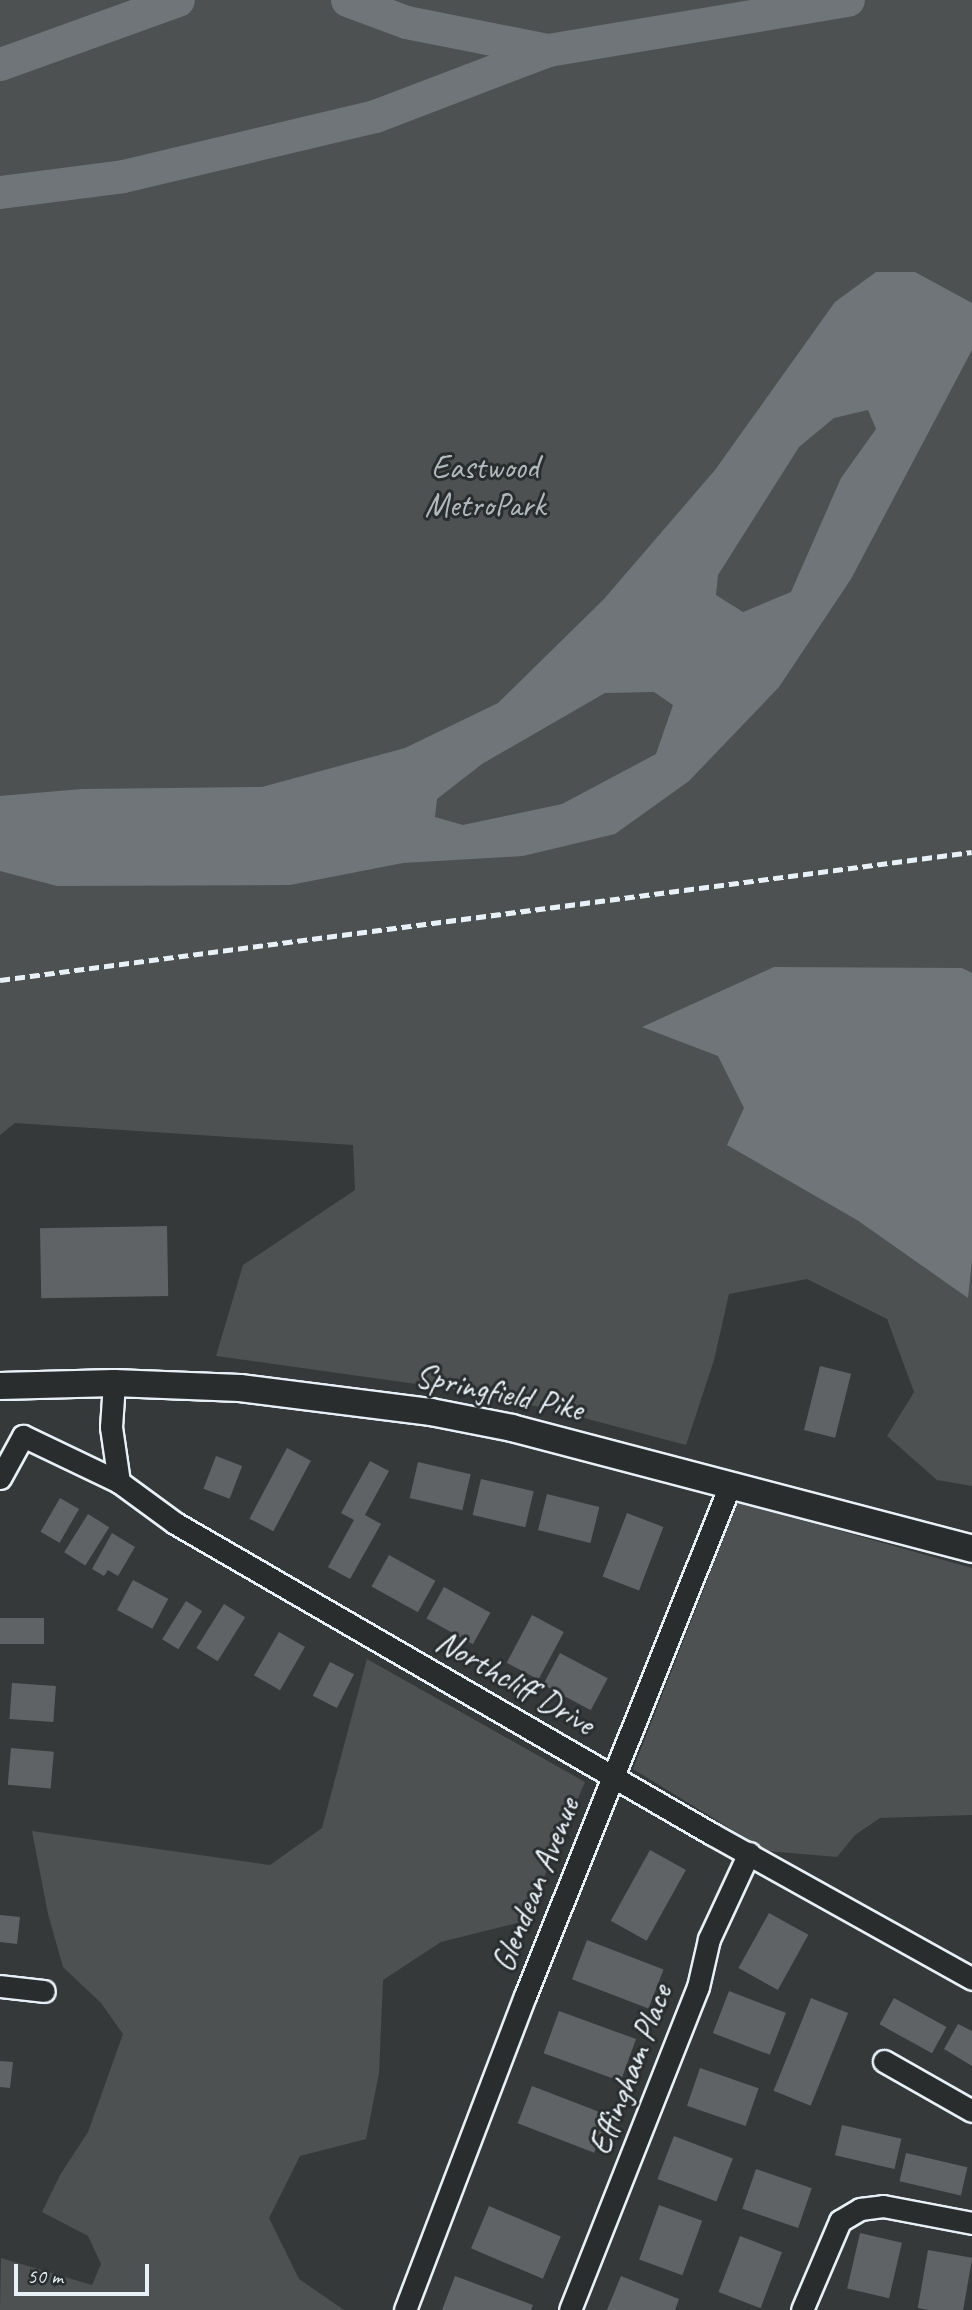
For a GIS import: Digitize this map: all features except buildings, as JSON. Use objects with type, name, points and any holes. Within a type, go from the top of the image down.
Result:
[{"type":"main road","name":"Springfield Pike","points":[[0,1386],[114,1383],[240,1388],[431,1412],[512,1428],[972,1549]]},
{"type":"street","points":[[114,1383],[111,1427],[119,1482]]},
{"type":"street","name":"Northcliff Drive","points":[[0,1478],[23,1436],[119,1482],[175,1523],[614,1777],[972,1979]]},
{"type":"street","name":"Glendean Avenue","points":[[405,2310],[525,1996],[730,1485]]},
{"type":"street","name":"Effingham Place","points":[[570,2310],[698,1987],[709,1939],[749,1853]]},
{"type":"street","points":[[0,1986],[44,1991]]},
{"type":"street","points":[[884,2061],[972,2111]]},
{"type":"street","points":[[802,2310],[840,2221],[860,2209],[883,2206],[972,2223]]},
{"type":"green space","name":"Eastwood MetroPark","points":[[0,0],[972,0],[972,1486],[937,1480],[887,1436],[914,1392],[887,1319],[807,1279],[729,1294],[714,1360],[686,1445],[550,1409],[452,1389],[216,1356],[243,1265],[355,1190],[353,1145],[15,1123],[0,1135]]},
{"type":"green space","points":[[738,1502],[972,1568],[972,1815],[880,1818],[855,1835],[837,1857],[767,1851],[633,1769]]},
{"type":"green space","points":[[367,1659],[585,1782],[525,1921],[441,1942],[383,1980],[379,2073],[366,2139],[300,2156],[269,2218],[299,2279],[344,2310],[0,2310],[1,2258],[92,2285],[101,2264],[88,2236],[42,2212],[60,2175],[88,2132],[123,2034],[101,2003],[63,1967],[48,1914],[32,1831],[270,1865],[322,1828]]},
{"type":"shaded area","points":[[876,272],[915,272],[972,303],[972,350],[851,579],[779,687],[689,781],[615,834],[523,856],[403,863],[290,885],[57,886],[0,871],[0,796],[82,789],[262,787],[405,748],[498,703],[604,599],[715,470],[835,302]],"holes":[[[868,410],[876,429],[841,478],[791,592],[743,612],[716,595],[718,575],[799,447],[834,418]],[[654,692],[673,705],[656,754],[562,804],[463,825],[435,817],[437,799],[482,764],[605,693]]]},
{"type":"shaded area","points":[[774,967],[962,968],[972,973],[972,1260],[968,1298],[857,1220],[727,1145],[744,1108],[718,1056],[642,1027]]},
{"type":"waterway","points":[[0,64],[178,0]]},
{"type":"waterway","points":[[347,0],[406,22],[548,50],[848,0]]},
{"type":"waterway","points":[[0,192],[123,176],[375,116],[548,50]]},
{"type":"railway","points":[[0,980],[972,852]]}]
